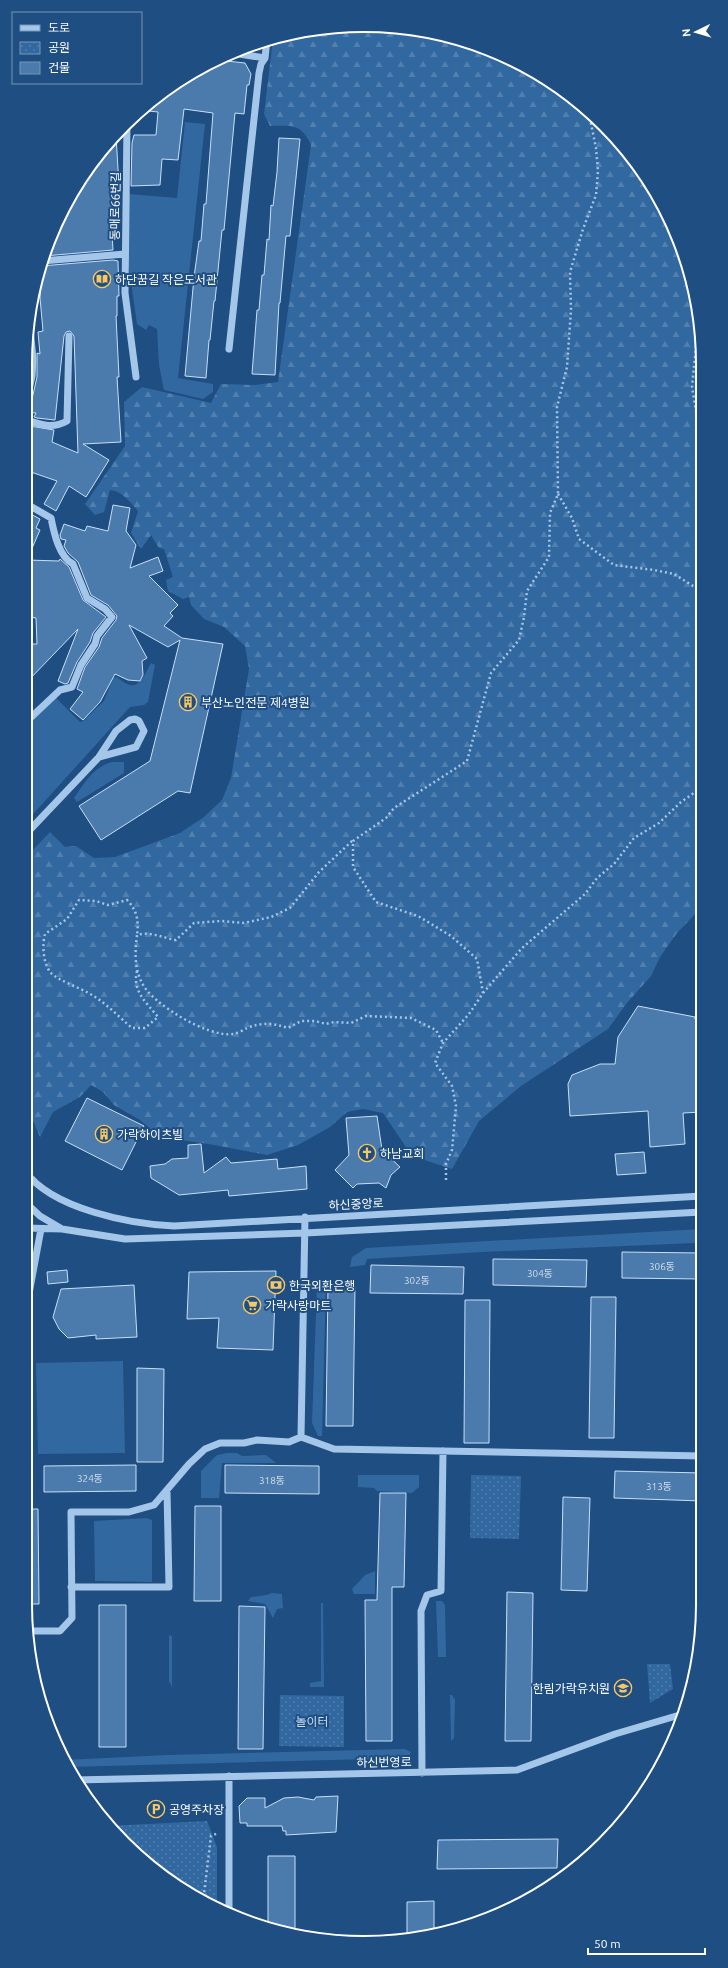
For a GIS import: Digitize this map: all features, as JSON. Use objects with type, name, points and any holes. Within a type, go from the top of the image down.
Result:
[{"type":"street","points":[[229,349],[261,64],[266,58],[267,47]]},
{"type":"street","points":[[244,55],[266,58]]},
{"type":"street","name":"동매로66번길","points":[[49,260],[125,254],[127,131]]},
{"type":"street","points":[[125,254],[124,293],[136,377]]},
{"type":"street","points":[[32,421],[50,426],[60,424],[67,420],[69,336]]},
{"type":"street","points":[[32,354],[32,376]]},
{"type":"street","points":[[32,507],[51,518],[61,551],[68,562],[73,564],[86,598],[105,609],[112,617],[97,636],[95,644],[81,665],[72,687],[60,690],[32,716]]},
{"type":"street","points":[[32,828],[99,757],[116,731],[125,723],[135,719],[139,720],[144,731],[136,747],[99,757]]},
{"type":"street","name":"하신중앙로","points":[[32,1177],[53,1194],[78,1207],[119,1219],[143,1223],[188,1225],[305,1217],[696,1196]]},
{"type":"street","points":[[32,1209],[40,1216],[62,1229]]},
{"type":"street","points":[[32,1228],[62,1229],[126,1239],[305,1233],[696,1212]]},
{"type":"street","points":[[300,1436],[305,1217]]},
{"type":"street","points":[[32,1277],[41,1229]]},
{"type":"street","points":[[300,1436],[334,1449],[443,1452],[646,1453],[696,1456]]},
{"type":"street","points":[[33,1631],[60,1630],[72,1618],[71,1512],[129,1512],[154,1505],[189,1464],[205,1449],[220,1443],[244,1443],[257,1440],[290,1442],[300,1436]]},
{"type":"street","points":[[422,1772],[421,1611],[427,1595],[440,1591],[443,1452]]},
{"type":"street","points":[[71,1587],[170,1587],[167,1490]]},
{"type":"street","name":"하신번영로","points":[[83,1780],[517,1770],[615,1734],[676,1716]]},
{"type":"street","points":[[229,1776],[229,1907]]},
{"type":"path","points":[[138,936],[146,932],[162,938],[176,940],[194,923],[221,921],[235,924],[272,917],[290,908],[319,872],[353,840],[386,818],[394,808],[467,761],[491,673],[519,640],[524,617],[527,591],[548,557],[550,513],[558,494],[557,408],[567,367],[570,272],[583,229],[596,195],[598,171],[596,148],[590,121]]},
{"type":"path","points":[[695,352],[692,387],[696,411]]},
{"type":"path","points":[[558,494],[572,518],[579,539],[614,565],[674,574],[696,588]]},
{"type":"path","points":[[446,1180],[446,1164],[452,1150],[456,1106],[452,1086],[435,1063],[443,1043],[469,1014],[483,993],[522,948],[585,894],[597,878],[614,864],[634,838],[659,823],[681,802],[696,792]]},
{"type":"path","points":[[353,840],[353,867],[376,902],[418,916],[451,936],[477,959],[483,993]]},
{"type":"path","points":[[137,970],[134,981],[137,990],[158,1017],[145,1028],[132,1028],[105,1004],[77,986],[65,982],[51,972],[44,956],[44,934],[67,919],[79,900],[108,905],[126,900],[134,908],[139,923],[135,953],[137,970],[143,985],[150,994],[191,1024],[220,1033],[233,1034],[260,1023],[274,1023],[288,1028],[301,1021],[315,1021],[326,1024],[334,1022],[352,1023],[366,1016],[411,1018],[436,1030],[443,1043]]},
{"type":"path","points":[[204,1895],[211,1836],[220,1832]]},
{"type":"green space","points":[[342,33],[386,33],[429,38],[450,43],[491,57],[530,76],[548,88],[583,114],[614,145],[652,198],[662,217],[678,257],[690,299],[696,364],[696,913],[677,933],[660,957],[651,976],[627,1003],[608,1029],[521,1086],[479,1121],[452,1169],[412,1156],[383,1113],[363,1109],[347,1112],[330,1127],[298,1145],[267,1155],[209,1144],[160,1137],[140,1120],[114,1105],[103,1092],[91,1085],[80,1097],[53,1112],[40,1137],[32,1118],[32,851],[50,832],[65,847],[76,846],[94,858],[115,857],[180,833],[204,817],[222,800],[231,778],[249,669],[245,646],[224,627],[204,619],[191,605],[189,597],[183,599],[168,591],[166,580],[173,577],[164,549],[159,548],[151,535],[141,549],[131,533],[138,511],[129,501],[118,492],[110,490],[104,512],[95,515],[85,504],[125,446],[124,402],[142,387],[211,403],[221,384],[255,385],[278,382],[311,145],[299,129],[290,126],[270,126],[264,114],[272,45],[278,43],[299,38]]},
{"type":"green space","points":[[185,122],[205,124],[178,378],[213,384],[213,392],[203,399],[164,390],[159,365],[157,329],[149,325],[146,330],[137,324],[127,254],[129,194],[177,198]]},
{"type":"green space","points":[[151,663],[155,665],[148,702],[144,705],[130,707],[32,815],[32,720],[56,698],[80,722],[83,721],[104,701],[113,678],[117,677],[129,685],[134,685],[142,680]]},
{"type":"green space","points":[[112,762],[124,762],[124,773],[77,802],[74,798],[90,776],[105,764]]},
{"type":"green space","points":[[696,1229],[696,1243],[482,1252],[367,1259],[365,1265],[350,1267],[352,1257],[366,1248]]},
{"type":"green space","points":[[326,1285],[322,1436],[318,1436],[312,1423],[317,1286]]},
{"type":"green space","points":[[123,1361],[125,1453],[38,1454],[36,1363]]},
{"type":"green space","points":[[237,1453],[242,1456],[266,1455],[276,1463],[222,1463],[219,1498],[201,1498],[201,1471],[217,1455]]},
{"type":"green space","points":[[358,1475],[419,1475],[419,1487],[412,1493],[377,1491],[374,1488],[358,1487]]},
{"type":"green space","points":[[471,1475],[521,1476],[519,1539],[470,1538]]},
{"type":"green space","points":[[147,1518],[152,1520],[152,1582],[95,1581],[94,1521]]},
{"type":"green space","points":[[375,1571],[375,1594],[354,1594],[352,1589],[365,1575]]},
{"type":"green space","points":[[272,1593],[282,1594],[283,1608],[277,1609],[273,1618],[265,1604],[248,1601],[251,1597]]},
{"type":"green space","points":[[436,1601],[442,1601],[445,1605],[446,1657],[438,1657]]},
{"type":"green space","points":[[321,1603],[323,1603],[324,1687],[310,1687],[310,1683],[321,1681]]},
{"type":"green space","points":[[171,1635],[172,1687],[169,1681],[169,1636]]},
{"type":"green space","points":[[647,1664],[670,1664],[673,1689],[650,1703]]},
{"type":"green space","name":"놀이터","points":[[280,1695],[344,1696],[344,1747],[279,1746]]},
{"type":"green space","points":[[450,1695],[452,1695],[455,1700],[454,1738],[451,1741]]},
{"type":"green space","points":[[405,1749],[411,1752],[408,1758],[74,1767],[71,1760],[167,1755]]},
{"type":"green space","points":[[207,1821],[217,1847],[217,1902],[198,1892],[162,1867],[145,1854],[116,1826]]},
{"type":"building","points":[[228,61],[245,63],[251,74],[249,85],[247,85],[244,114],[235,113],[224,230],[222,230],[206,378],[185,376],[194,277],[199,241],[201,241],[204,204],[206,204],[213,113],[184,109],[178,160],[162,159],[160,185],[131,186],[132,143],[134,135],[156,135],[158,112],[149,111],[198,76]]},
{"type":"building","points":[[279,138],[300,139],[290,236],[286,236],[279,303],[275,375],[252,374],[257,310],[259,310],[262,275],[264,275],[267,239],[269,240],[271,205],[273,206]]},
{"type":"building","points":[[116,142],[119,186],[114,187],[114,213],[111,214],[113,250],[51,255],[57,237],[76,198]]},
{"type":"building","points":[[113,260],[118,261],[119,296],[117,296],[116,316],[119,377],[117,377],[121,442],[83,444],[109,460],[86,497],[69,486],[56,511],[44,504],[57,481],[32,472],[32,426],[54,430],[52,442],[78,453],[74,336],[70,331],[66,332],[64,336],[55,420],[34,417],[36,413],[32,413],[32,399],[37,377],[37,353],[40,354],[38,332],[43,331],[40,298],[41,287],[47,265]]},
{"type":"building","points":[[113,505],[130,508],[126,531],[136,545],[130,568],[158,557],[163,571],[149,576],[178,605],[170,613],[173,616],[164,626],[182,638],[223,644],[190,793],[178,791],[101,840],[79,806],[150,761],[180,640],[168,647],[129,625],[147,658],[142,661],[143,675],[140,681],[128,680],[115,674],[100,702],[83,720],[70,709],[83,692],[77,689],[85,667],[99,647],[102,638],[116,620],[117,616],[108,605],[91,595],[78,562],[68,553],[64,546],[66,540],[61,539],[60,535],[64,524],[85,531],[87,526],[108,531]]},
{"type":"building","points":[[32,515],[40,519],[36,528],[40,530],[32,548]]},
{"type":"building","points":[[60,559],[69,567],[83,600],[106,617],[93,633],[90,642],[77,662],[68,683],[65,684],[58,681],[78,629],[32,677],[32,644],[37,644],[36,618],[32,617],[32,560],[59,561]]},
{"type":"building","points":[[638,1006],[695,1017],[696,1112],[683,1113],[685,1144],[650,1147],[648,1111],[570,1116],[568,1084],[572,1075],[600,1064],[615,1064],[618,1037]]},
{"type":"building","name":"가락하이츠빌","points":[[87,1098],[144,1126],[122,1170],[65,1141]]},
{"type":"building","name":"하남교회","points":[[377,1116],[382,1150],[400,1167],[391,1175],[386,1188],[379,1183],[357,1184],[353,1188],[335,1170],[349,1155],[346,1118]]},
{"type":"building","points":[[201,1144],[204,1173],[226,1157],[231,1163],[277,1159],[278,1169],[306,1166],[307,1189],[229,1196],[228,1190],[179,1195],[151,1178],[150,1166],[165,1164],[172,1159],[188,1158],[188,1145]]},
{"type":"building","points":[[644,1152],[646,1173],[617,1175],[615,1154]]},
{"type":"building","points":[[622,1252],[696,1253],[696,1279],[622,1278]]},
{"type":"building","points":[[493,1259],[587,1260],[586,1287],[493,1285]]},
{"type":"building","points":[[371,1265],[464,1267],[463,1294],[370,1293]]},
{"type":"building","points":[[67,1270],[68,1282],[48,1284],[47,1272]]},
{"type":"building","points":[[276,1271],[273,1350],[217,1348],[219,1318],[187,1319],[189,1272]]},
{"type":"building","points":[[134,1285],[137,1337],[96,1339],[96,1335],[68,1338],[59,1329],[53,1317],[61,1289]]},
{"type":"building","points":[[328,1286],[355,1286],[353,1426],[326,1426]]},
{"type":"building","points":[[591,1297],[616,1297],[614,1438],[589,1438]]},
{"type":"building","points":[[465,1300],[490,1300],[489,1443],[464,1443]]},
{"type":"building","points":[[137,1368],[164,1369],[163,1462],[137,1462]]},
{"type":"building","points":[[136,1465],[136,1491],[44,1492],[44,1466]]},
{"type":"building","points":[[225,1465],[319,1466],[319,1494],[225,1493]]},
{"type":"building","points":[[615,1471],[696,1473],[696,1501],[614,1498]]},
{"type":"building","points":[[380,1493],[406,1493],[404,1587],[392,1587],[392,1741],[366,1741],[365,1600],[377,1600]]},
{"type":"building","points":[[563,1497],[590,1498],[587,1591],[561,1590]]},
{"type":"building","points":[[195,1506],[221,1506],[221,1601],[194,1601]]},
{"type":"building","points":[[32,1509],[38,1509],[39,1604],[32,1604]]},
{"type":"building","points":[[507,1592],[533,1593],[531,1741],[505,1741]]},
{"type":"building","points":[[99,1605],[126,1605],[126,1747],[99,1747]]},
{"type":"building","points":[[239,1606],[265,1607],[263,1749],[238,1749]]},
{"type":"building","points":[[338,1796],[336,1832],[286,1835],[286,1831],[283,1831],[282,1826],[247,1826],[247,1823],[240,1823],[239,1806],[247,1798],[265,1798],[265,1808],[284,1798],[298,1797],[314,1800],[316,1797]]},
{"type":"building","points":[[558,1839],[557,1868],[437,1869],[438,1840]]},
{"type":"building","points":[[268,1856],[295,1856],[295,1929],[268,1922]]},
{"type":"building","points":[[434,1901],[434,1929],[407,1933],[407,1902]]},
{"type":"place","name":"하단꿈길 작은도서관","points":[[102,279]]},
{"type":"place","name":"부산노인전문 제4병원","points":[[188,702]]},
{"type":"place","name":"가락하이츠빌","points":[[104,1134]]},
{"type":"place","name":"하남교회","points":[[367,1153]]},
{"type":"place","name":"한국외환은행","points":[[276,1285]]},
{"type":"place","name":"가락사랑마트","points":[[252,1305]]},
{"type":"place","name":"한림가락유치원","points":[[623,1688]]},
{"type":"place","name":"공영주차장","points":[[156,1809]]}]
